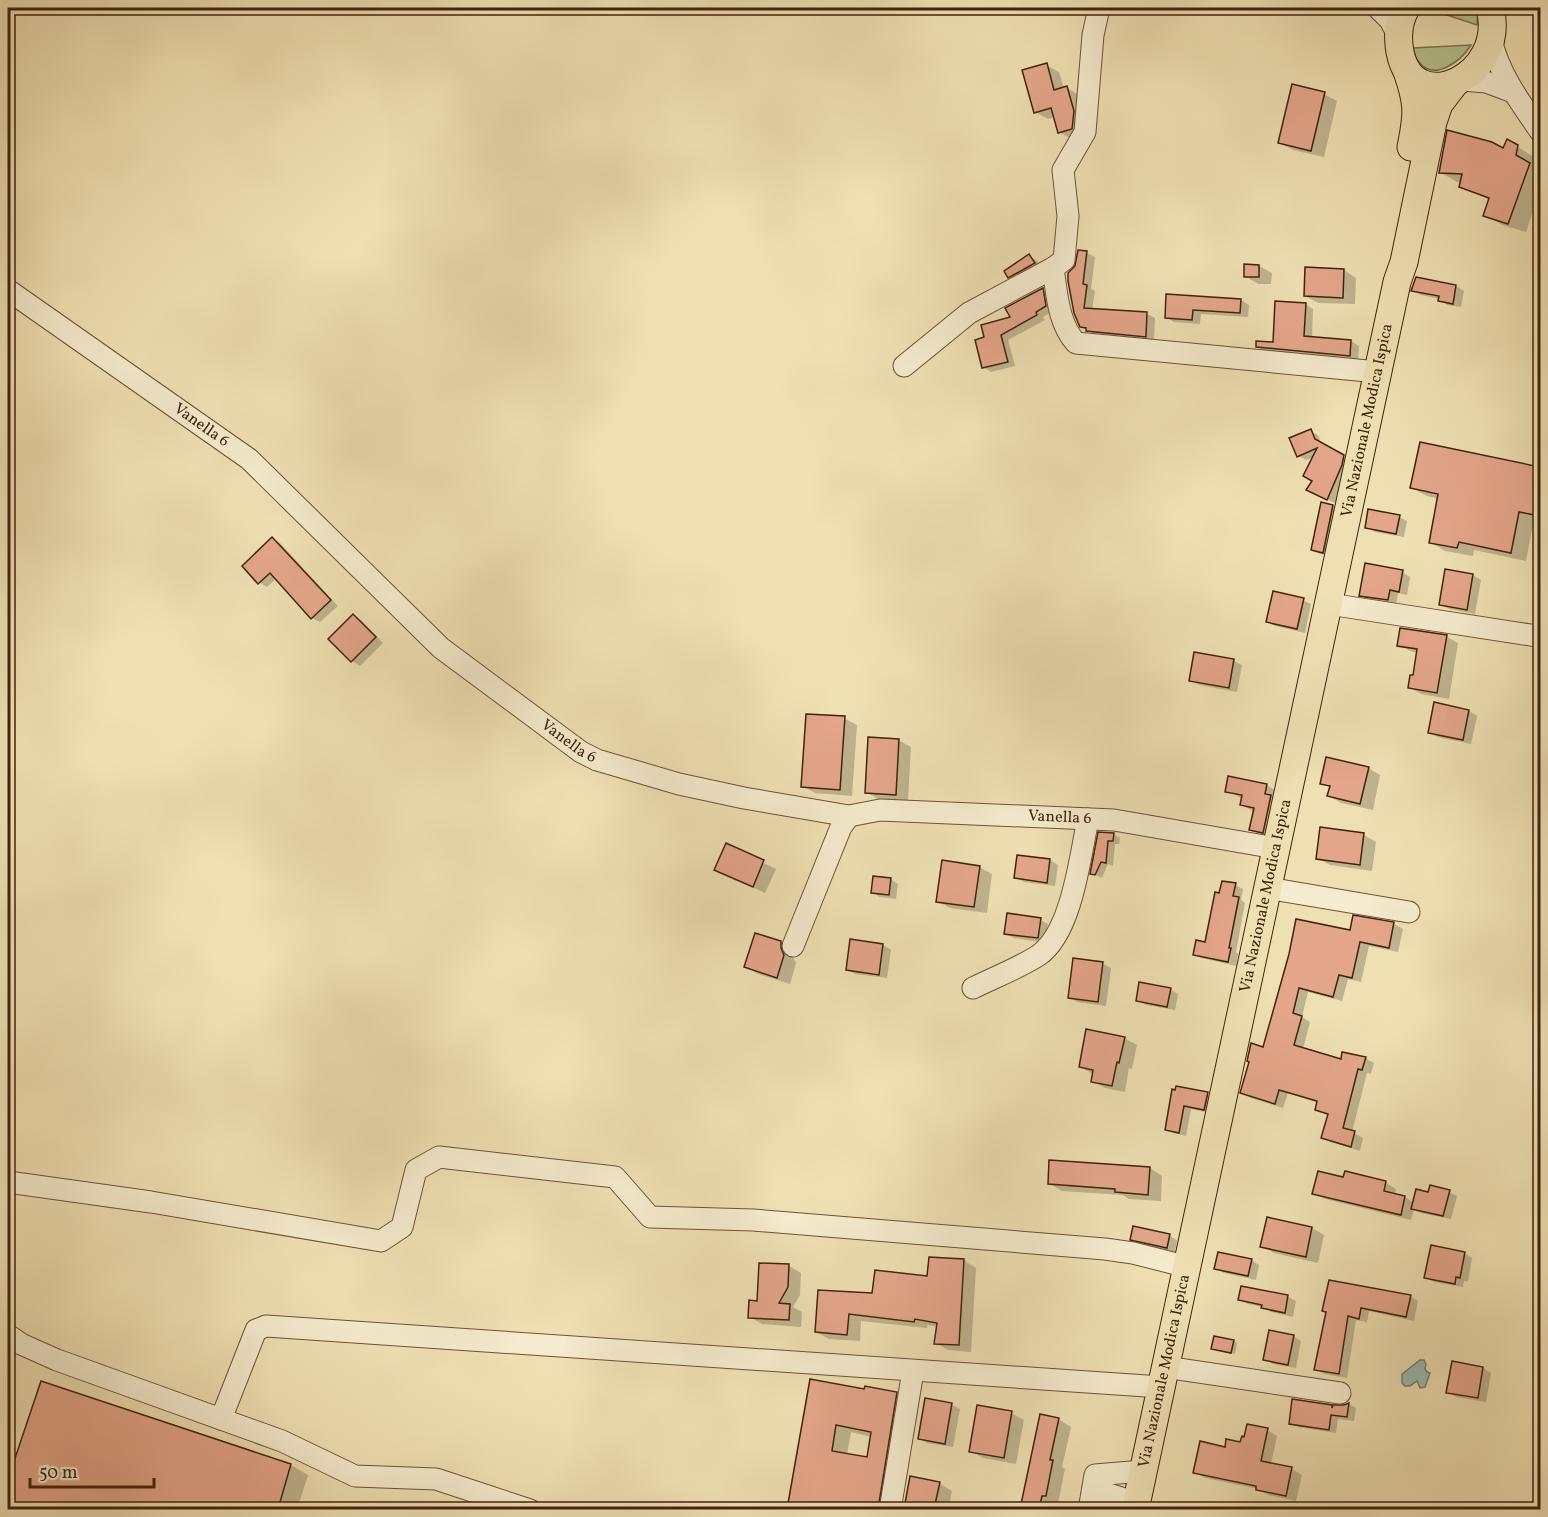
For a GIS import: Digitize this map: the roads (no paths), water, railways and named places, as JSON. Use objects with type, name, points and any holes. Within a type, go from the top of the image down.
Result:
[{"type":"main road","points":[[1397,282],[1405,182],[1417,118],[1417,100],[1401,58],[1398,35],[1401,17],[1406,8]]},
{"type":"main road","points":[[1397,282],[1404,262],[1433,122],[1439,104],[1480,62],[1487,50],[1491,39],[1490,8]]},
{"type":"main road","points":[[1407,71],[1413,78],[1424,84],[1435,86],[1459,81]]},
{"type":"main road","name":"Via Nazionale Modica Ispica","points":[[1136,1506],[1397,282]]},
{"type":"street","points":[[904,366],[969,313],[1064,260],[1068,216],[1063,170],[1085,132],[1093,35],[1099,8]]},
{"type":"street","points":[[1378,8],[1390,20],[1398,35]]},
{"type":"street","points":[[1491,39],[1495,57],[1513,92],[1540,131]]},
{"type":"street","points":[[1459,81],[1486,82],[1513,92]]},
{"type":"street","points":[[1053,268],[1066,333],[1076,343],[1378,372]]},
{"type":"street","name":"Vanella 6","points":[[8,290],[249,459],[441,648],[581,752],[597,760],[679,784],[849,816],[880,810],[1114,820],[1276,848]]},
{"type":"street","points":[[1329,604],[1536,636]]},
{"type":"street","points":[[793,946],[841,827],[849,816]]},
{"type":"street","points":[[973,988],[1038,955],[1051,944],[1072,896],[1088,819]]},
{"type":"street","points":[[1267,888],[1409,912]]},
{"type":"street","points":[[8,1182],[151,1202],[381,1241],[402,1227],[416,1170],[440,1157],[615,1177],[650,1217],[753,1220],[1106,1249],[1133,1253],[1188,1267]]},
{"type":"street","points":[[220,1419],[256,1330],[266,1326],[914,1371],[1163,1377],[1340,1393]]},
{"type":"street","points":[[8,1335],[21,1344],[57,1360],[282,1441],[355,1476],[436,1479],[530,1509]]},
{"type":"street","points":[[890,1509],[914,1371]]},
{"type":"street","points":[[1136,1506],[1091,1499],[1095,1475],[1143,1471]]},
{"type":"water","points":[[1420,1360],[1424,1360],[1425,1369],[1430,1373],[1425,1387],[1420,1388],[1417,1381],[1410,1386],[1405,1386],[1402,1383],[1402,1374]]}]
